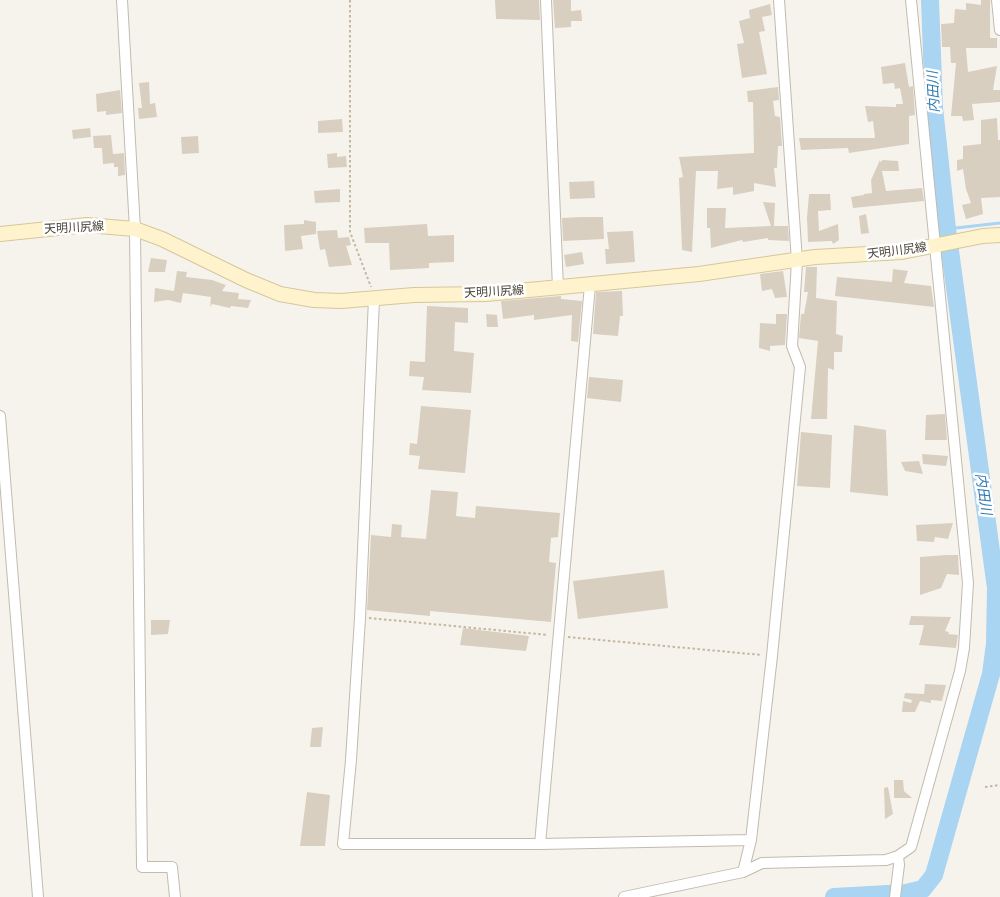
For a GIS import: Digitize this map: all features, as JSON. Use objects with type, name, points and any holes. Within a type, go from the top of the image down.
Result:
[{"type":"main road","name":"天明川尻線","points":[[0,234],[88,225],[135,229],[162,239],[246,280],[280,294],[341,301],[414,294],[486,294],[590,285],[698,274],[816,257],[902,252],[1000,234]]},
{"type":"street","points":[[122,0],[135,229],[142,867],[172,867],[175,897]]},
{"type":"street","points":[[546,0],[558,288]]},
{"type":"street","points":[[743,872],[750,840],[772,656],[800,367],[792,346],[797,261],[779,0]]},
{"type":"street","points":[[895,897],[899,860],[911,847],[960,671],[964,648],[968,583],[939,245],[911,0]]},
{"type":"street","points":[[997,0],[1000,30]]},
{"type":"street","points":[[540,844],[590,285]]},
{"type":"street","points":[[374,299],[360,618],[351,760],[343,844],[540,844],[750,840]]},
{"type":"street","points":[[0,416],[38,897]]},
{"type":"street","points":[[624,897],[743,872],[762,863],[899,860]]},
{"type":"path","points":[[350,0],[350,232],[371,283],[374,299]]},
{"type":"path","points":[[360,618],[772,656]]},
{"type":"path","points":[[985,788],[1000,785]]},
{"type":"building","points":[[495,0],[539,0],[540,20],[496,19]]},
{"type":"building","points":[[553,0],[571,0],[571,11],[581,10],[582,21],[571,21],[571,27],[555,28]]},
{"type":"building","points":[[981,0],[990,0],[990,38],[997,38],[997,48],[966,48],[968,72],[997,66],[993,90],[1000,90],[1000,102],[972,104],[974,120],[963,121],[962,116],[951,116],[956,63],[951,63],[950,47],[942,47],[941,24],[954,23],[955,9],[966,10],[966,3],[981,5]]},
{"type":"building","points":[[770,4],[772,15],[762,17],[765,31],[759,32],[767,74],[742,78],[737,44],[744,43],[739,21],[750,18],[749,10]]},
{"type":"building","points":[[905,63],[909,87],[913,86],[915,115],[909,116],[909,144],[849,153],[848,148],[801,150],[799,138],[875,138],[873,121],[868,122],[865,106],[896,107],[896,104],[903,104],[900,88],[895,89],[894,83],[883,84],[881,67]]},
{"type":"building","points":[[149,82],[150,104],[155,103],[157,117],[139,119],[138,108],[142,108],[139,83]]},
{"type":"building","points":[[778,87],[779,100],[773,101],[775,116],[780,117],[782,146],[778,146],[777,168],[774,168],[776,187],[754,183],[754,191],[733,195],[733,187],[717,189],[718,171],[696,171],[692,252],[682,250],[679,178],[683,177],[679,157],[754,153],[753,102],[748,102],[747,91]]},
{"type":"building","points":[[120,90],[122,113],[106,115],[106,111],[97,112],[96,94]]},
{"type":"building","points":[[997,118],[998,140],[1000,140],[1000,197],[981,198],[983,214],[966,219],[962,205],[971,203],[966,189],[963,169],[957,171],[957,160],[963,159],[963,146],[981,144],[981,120]]},
{"type":"building","points":[[342,119],[343,132],[318,133],[318,121]]},
{"type":"building","points":[[90,128],[91,137],[73,139],[72,130]]},
{"type":"building","points":[[111,135],[113,154],[124,153],[125,175],[118,176],[118,167],[114,167],[114,163],[103,164],[102,148],[94,148],[93,136]]},
{"type":"building","points":[[198,136],[199,153],[182,154],[181,137]]},
{"type":"building","points":[[337,153],[337,157],[346,156],[347,167],[328,168],[327,154]]},
{"type":"building","points":[[880,160],[880,162],[883,160],[898,161],[899,171],[882,171],[886,191],[922,188],[924,201],[853,208],[851,197],[863,195],[862,198],[864,194],[872,193],[871,180]]},
{"type":"building","points":[[594,181],[595,198],[570,199],[569,182]]},
{"type":"building","points":[[340,189],[340,202],[315,203],[314,191]]},
{"type":"building","points":[[809,194],[830,194],[831,210],[818,211],[819,231],[838,224],[839,240],[833,244],[832,241],[808,242]]},
{"type":"building","points":[[763,202],[775,203],[774,226],[788,226],[789,241],[768,240],[768,238],[743,242],[742,240],[711,248],[710,228],[707,228],[707,208],[726,208],[725,228],[771,226]]},
{"type":"building","points":[[866,214],[869,233],[861,234],[859,216]]},
{"type":"building","points":[[603,217],[604,239],[563,241],[562,218]]},
{"type":"building","points":[[304,220],[316,222],[316,234],[301,236],[303,249],[285,251],[284,225],[304,224]]},
{"type":"building","points":[[427,224],[428,236],[454,235],[454,262],[429,263],[429,268],[390,270],[389,243],[365,243],[364,228]]},
{"type":"building","points":[[337,230],[338,238],[349,237],[351,245],[346,246],[352,265],[329,267],[325,249],[320,250],[317,231]]},
{"type":"building","points":[[633,231],[635,262],[606,264],[605,249],[609,249],[607,232]]},
{"type":"building","points":[[582,252],[584,264],[566,267],[564,255]]},
{"type":"building","points":[[151,258],[167,260],[165,272],[148,272]]},
{"type":"building","points":[[806,267],[817,267],[816,298],[837,301],[836,334],[843,336],[842,352],[834,352],[834,370],[828,368],[827,419],[811,419],[818,341],[799,338],[801,314],[804,314],[808,292],[804,292]]},
{"type":"building","points":[[893,269],[908,271],[904,283],[931,286],[934,307],[835,296],[837,277],[892,282]]},
{"type":"building","points":[[177,271],[187,272],[186,277],[212,280],[226,285],[222,291],[239,293],[238,299],[251,300],[248,308],[231,306],[230,308],[212,304],[210,307],[211,297],[183,293],[181,303],[168,300],[154,302],[155,288],[174,291]]},
{"type":"building","points":[[783,271],[787,297],[775,298],[772,289],[762,291],[760,274]]},
{"type":"building","points":[[622,291],[623,316],[620,316],[618,336],[593,334],[596,292]]},
{"type":"building","points":[[561,296],[561,299],[582,301],[578,342],[571,341],[572,315],[534,320],[534,315],[503,319],[501,301]]},
{"type":"building","points":[[427,306],[468,308],[468,323],[455,322],[454,351],[474,353],[471,393],[422,390],[424,377],[409,376],[410,361],[425,362]]},
{"type":"building","points":[[486,314],[497,315],[498,327],[487,327]]},
{"type":"building","points":[[776,314],[787,314],[785,345],[770,346],[770,351],[759,348],[760,323],[776,324]]},
{"type":"building","points":[[589,377],[623,380],[621,402],[587,398]]},
{"type":"building","points":[[421,406],[471,410],[465,473],[418,469],[420,456],[409,455],[410,443],[417,444]]},
{"type":"building","points":[[945,414],[947,440],[925,440],[926,415]]},
{"type":"building","points":[[854,425],[886,430],[888,496],[850,492]]},
{"type":"building","points":[[801,432],[832,435],[830,488],[797,486]]},
{"type":"building","points":[[922,454],[948,456],[946,466],[923,464]]},
{"type":"building","points":[[919,461],[923,474],[905,471],[901,462]]},
{"type":"building","points":[[431,490],[458,492],[456,516],[475,518],[476,506],[560,513],[558,537],[551,538],[549,562],[556,563],[551,622],[430,611],[430,616],[367,610],[371,535],[391,537],[392,524],[402,525],[401,537],[426,539]]},
{"type":"building","points":[[953,523],[948,539],[935,537],[934,542],[917,541],[916,525]]},
{"type":"building","points":[[958,555],[959,575],[947,574],[941,588],[920,595],[920,557]]},
{"type":"building","points":[[664,570],[668,608],[578,619],[573,581]]},
{"type":"building","points":[[911,616],[951,617],[945,631],[949,632],[948,634],[958,635],[956,648],[919,645],[924,625],[909,625]]},
{"type":"building","points":[[151,620],[170,620],[168,634],[151,635]]},
{"type":"building","points":[[463,628],[529,636],[526,651],[460,645]]},
{"type":"building","points":[[925,684],[946,685],[942,701],[931,700],[931,703],[920,701],[915,712],[902,712],[903,701],[911,703],[912,700],[904,698],[905,693],[924,694]]},
{"type":"building","points":[[323,727],[321,747],[310,747],[312,728]]},
{"type":"building","points":[[894,780],[903,780],[904,791],[912,798],[894,798]]},
{"type":"building","points":[[888,787],[893,814],[885,819],[884,788]]},
{"type":"building","points":[[307,792],[330,795],[325,846],[300,846]]},
{"type":"waterway","name":"内田川","points":[[834,897],[906,893],[923,889],[934,875],[991,674],[995,644],[996,588],[947,229],[934,108],[930,0]]},
{"type":"waterway","points":[[947,229],[1000,223]]}]
